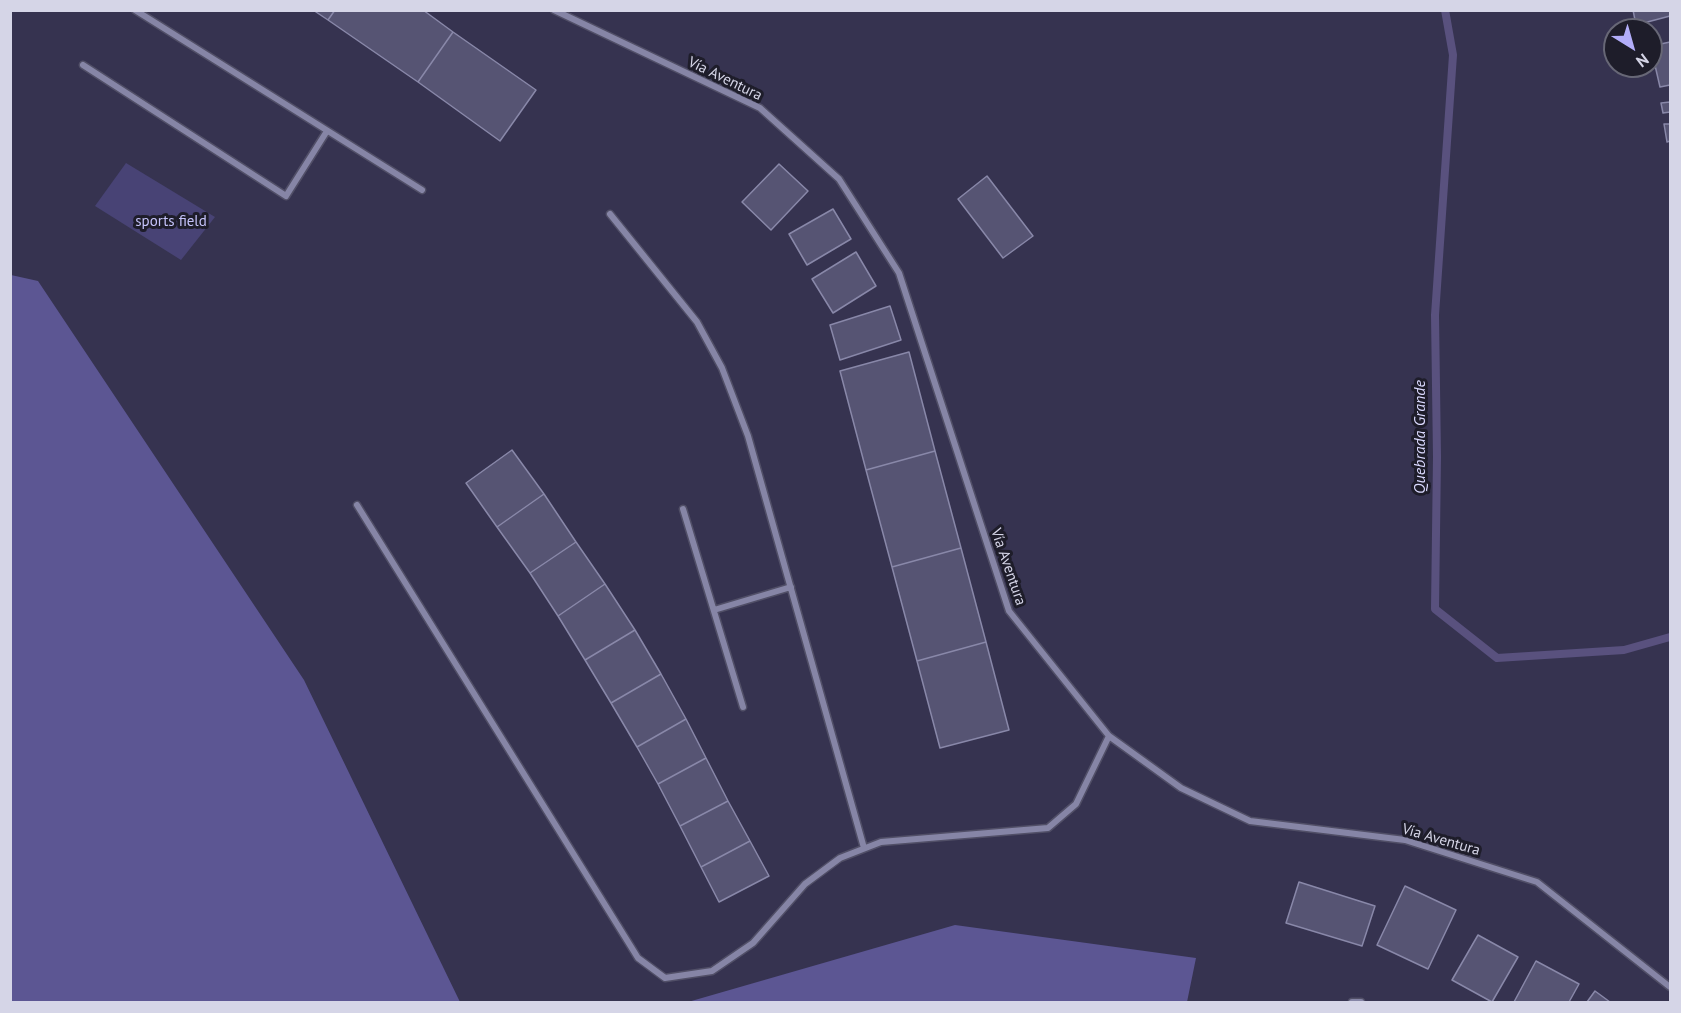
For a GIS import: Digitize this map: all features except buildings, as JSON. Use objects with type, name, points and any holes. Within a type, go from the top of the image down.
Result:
[{"type":"street","points":[[135,10],[422,190]]},
{"type":"street","name":"Vía Aventura","points":[[554,10],[760,108],[839,179],[899,273],[1009,611],[1109,736],[1180,788],[1250,821],[1405,840],[1537,882],[1671,987]]},
{"type":"street","points":[[83,65],[286,196],[327,131]]},
{"type":"street","points":[[610,214],[696,322],[722,369],[748,436],[864,848]]},
{"type":"street","points":[[357,505],[638,958],[665,978],[712,971],[753,943],[805,884],[840,858],[864,848],[881,842],[1048,828],[1076,804],[1109,736]]},
{"type":"street","points":[[683,509],[743,707]]},
{"type":"street","points":[[714,610],[791,587]]},
{"type":"street","points":[[1352,1002],[1361,1002]]},
{"type":"green space","name":"sports field","points":[[126,163],[215,217],[181,260],[95,206]]},
{"type":"shaded area","points":[[11,275],[38,281],[304,680],[460,1002],[11,1002]]},
{"type":"shaded area","points":[[955,925],[1196,958],[1187,1002],[688,1002]]},
{"type":"waterway","name":"Quebrada Grande","points":[[1445,10],[1453,55],[1435,315],[1437,457],[1435,609],[1497,658],[1624,650],[1670,637]]}]
